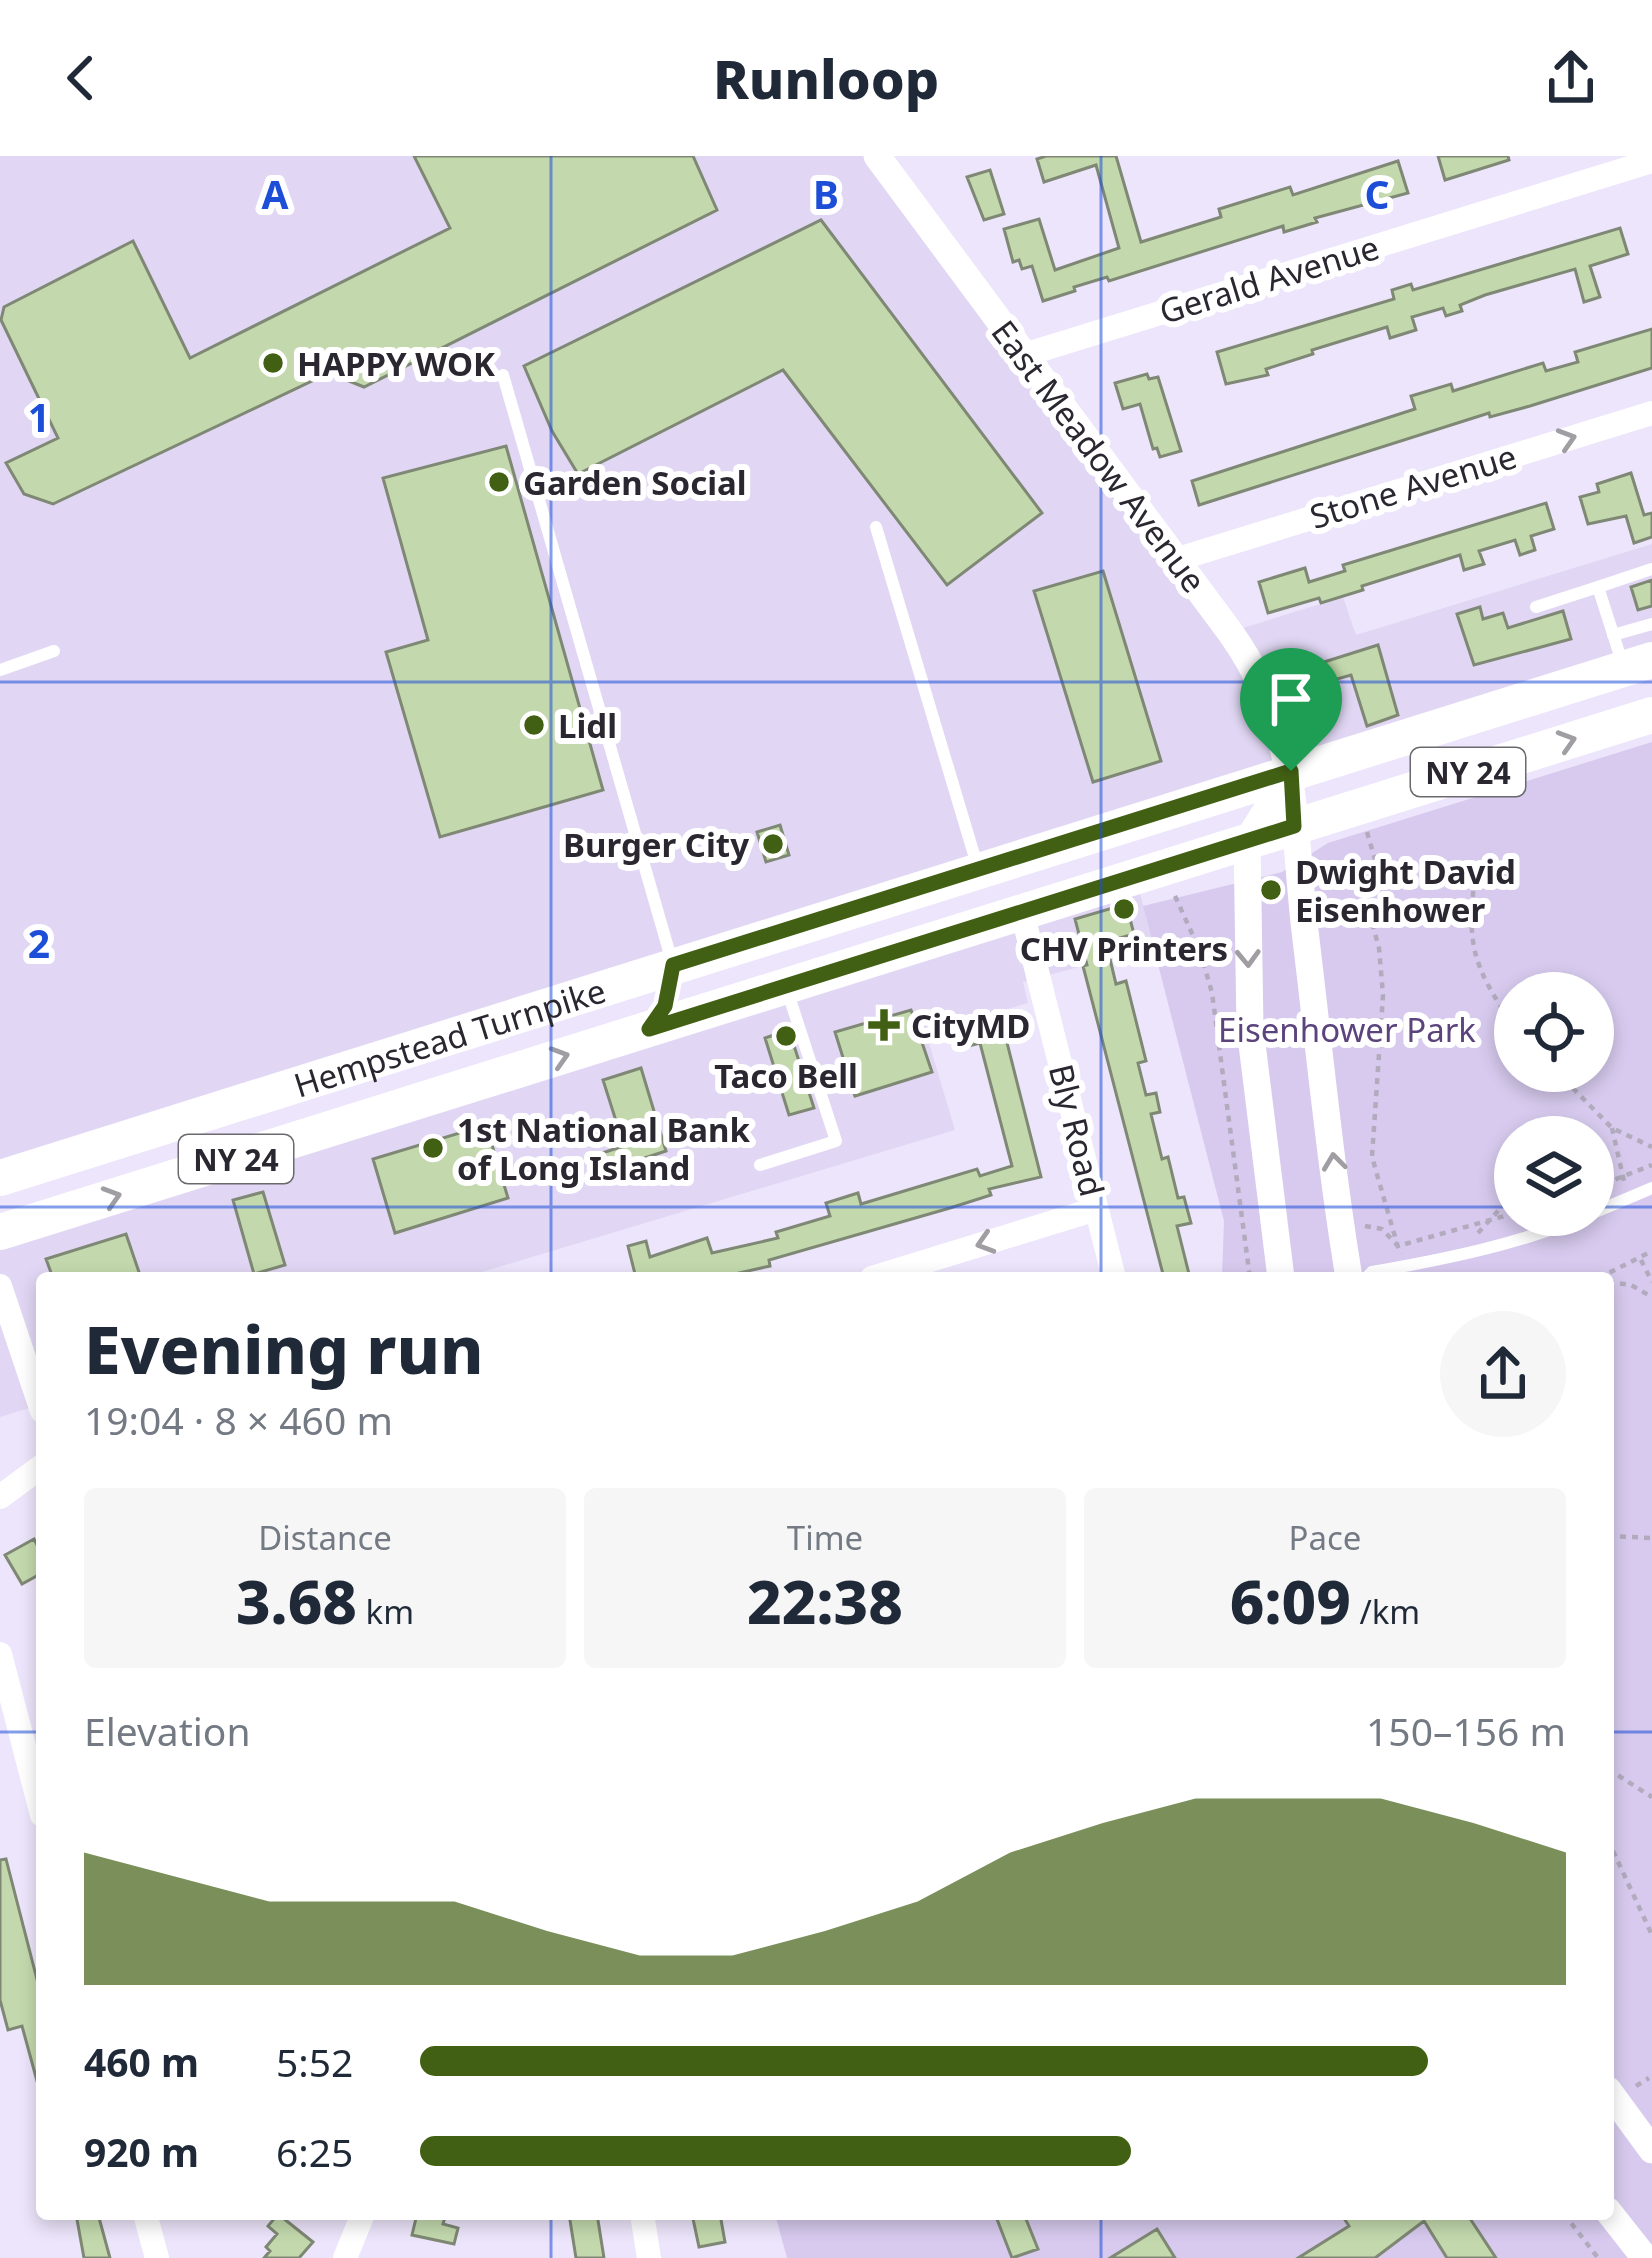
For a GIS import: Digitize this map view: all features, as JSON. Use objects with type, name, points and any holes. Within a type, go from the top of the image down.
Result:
[{"type":"main road","name":"Hempstead Turnpike","points":[[0,1178],[1291,771],[1630,655]]},
{"type":"main road","name":"Hempstead Turnpike","points":[[0,1232],[1652,715]]},
{"type":"street","name":"East Meadow Avenue","points":[[877,156],[1260,676],[1291,771],[1348,1272]]},
{"type":"street","name":"Gerald Avenue","points":[[1024,355],[1652,161]]},
{"type":"street","name":"Stone Avenue","points":[[1174,560],[1652,412]]},
{"type":"street","points":[[1280,1272],[1250,1028],[1247,841],[1291,771]]},
{"type":"street","name":"Bly Road","points":[[1022,912],[1112,1272]]},
{"type":"street","points":[[891,1272],[1096,1208]]},
{"type":"street","points":[[0,1286],[36,1393]]},
{"type":"street","points":[[0,1497],[36,1470]]},
{"type":"street","points":[[0,1654],[36,1792]]},
{"type":"street","points":[[1617,2091],[1652,2150]]},
{"type":"street","points":[[1614,2219],[1645,2258]]},
{"type":"street","points":[[147,2220],[157,2258]]},
{"type":"street","points":[[345,2258],[361,2220]]},
{"type":"street","points":[[643,2220],[649,2258]]},
{"type":"lane","points":[[503,375],[673,965],[665,1006],[649,1029]]},
{"type":"lane","points":[[876,527],[978,869]]},
{"type":"lane","points":[[1536,607],[1652,569]]},
{"type":"lane","points":[[1598,587],[1630,655],[1652,624]]},
{"type":"lane","points":[[0,670],[54,651]]},
{"type":"lane","points":[[760,1165],[836,1141],[786,986]]},
{"type":"lane","points":[[1614,1204],[1652,1188]]},
{"type":"lane","points":[[1372,1272],[1478,1252],[1526,1236]]},
{"type":"path","points":[[1366,826],[1379,873],[1367,904],[1379,948],[1384,994],[1372,1157],[1403,1267]]},
{"type":"path","points":[[1476,867],[1469,921],[1480,976],[1494,997]]},
{"type":"path","points":[[1175,896],[1200,951],[1212,993],[1249,1272]]},
{"type":"path","points":[[1577,1092],[1600,1116]]},
{"type":"path","points":[[1614,1129],[1652,1147]]},
{"type":"path","points":[[1614,1136],[1624,1200]]},
{"type":"path","points":[[1614,1181],[1652,1165]]},
{"type":"path","points":[[1468,1244],[1494,1214]]},
{"type":"path","points":[[1398,1246],[1494,1219]]},
{"type":"path","points":[[1359,1224],[1382,1229],[1398,1246]]},
{"type":"path","points":[[1611,1272],[1652,1251]]},
{"type":"path","points":[[1640,1258],[1652,1282]]},
{"type":"path","points":[[1614,1283],[1631,1285],[1652,1297]]},
{"type":"path","points":[[1614,1537],[1652,1538]]},
{"type":"path","points":[[1614,1773],[1652,1797]]},
{"type":"path","points":[[1614,1853],[1652,1935]]},
{"type":"path","points":[[1617,2091],[1648,2078]]},
{"type":"path","points":[[1569,2220],[1598,2258]]},
{"type":"shaded area","points":[[0,156],[877,156],[1230,632],[1343,597],[1356,635],[1652,544],[1652,659],[0,1180]]},
{"type":"shaded area","points":[[1137,880],[1153,947],[1023,982],[1028,1003],[926,1033],[955,1130],[482,1272],[36,1272],[36,1406],[0,1417],[0,1240]]},
{"type":"green space","name":"Eisenhower Park","points":[[1652,742],[1652,2258],[787,2258],[777,2220],[1614,2220],[1614,1272],[1222,1272],[1224,1221],[1143,906],[1282,872],[1328,843]]},
{"type":"building","points":[[414,156],[693,156],[717,210],[364,387],[329,373],[53,504],[24,494],[6,463],[58,438],[1,320],[4,307],[133,241],[190,358],[450,228]]},
{"type":"building","points":[[1116,156],[1141,242],[1221,217],[1219,209],[1290,187],[1293,195],[1398,161],[1408,193],[1315,218],[1317,222],[1284,232],[1283,226],[1109,281],[1107,277],[1043,301],[1032,266],[1022,269],[1019,260],[1013,262],[1004,229],[1039,219],[1055,270],[1119,248],[1096,165],[1044,182],[1037,159]]},
{"type":"building","points":[[1438,156],[1508,156],[1509,160],[1445,180]]},
{"type":"building","points":[[990,170],[1004,214],[984,220],[967,177]]},
{"type":"building","points":[[821,220],[1042,513],[947,585],[783,370],[578,474],[552,431],[524,366]]},
{"type":"building","points":[[1620,228],[1628,254],[1590,266],[1600,297],[1584,302],[1575,269],[1485,295],[1446,316],[1443,308],[1412,317],[1416,330],[1390,338],[1387,327],[1312,350],[1313,354],[1266,369],[1268,375],[1226,384],[1217,352],[1394,299],[1392,290],[1411,284],[1413,290]]},
{"type":"building","points":[[1652,329],[1652,368],[1530,406],[1490,417],[1489,413],[1199,505],[1192,481],[1415,409],[1411,396],[1451,384],[1453,391],[1543,363],[1546,371],[1578,362],[1575,352]]},
{"type":"building","points":[[1147,374],[1149,379],[1158,377],[1181,451],[1160,457],[1157,448],[1153,449],[1140,404],[1123,409],[1115,383]]},
{"type":"building","points":[[506,446],[603,790],[440,837],[386,652],[428,640],[383,478]]},
{"type":"building","points":[[1631,473],[1644,515],[1652,513],[1652,537],[1634,543],[1626,516],[1588,524],[1580,497],[1599,492],[1597,484]]},
{"type":"building","points":[[1546,503],[1554,529],[1531,536],[1535,550],[1520,555],[1515,540],[1479,551],[1484,564],[1464,570],[1460,555],[1321,603],[1319,598],[1268,613],[1259,582],[1305,568],[1309,582],[1345,571],[1343,565]]},
{"type":"building","points":[[1103,571],[1161,761],[1093,782],[1034,591]]},
{"type":"building","points":[[1652,580],[1652,606],[1638,610],[1631,587]]},
{"type":"building","points":[[1480,607],[1483,619],[1503,613],[1508,628],[1563,611],[1571,639],[1474,665],[1457,614]]},
{"type":"building","points":[[1378,645],[1398,715],[1367,726],[1351,675],[1330,681],[1324,662]]},
{"type":"building","name":"Burger City","points":[[780,825],[789,855],[766,862],[757,832]]},
{"type":"building","points":[[1126,904],[1134,934],[1106,942],[1116,984],[1126,981],[1146,1061],[1138,1063],[1146,1095],[1156,1093],[1160,1112],[1151,1114],[1162,1159],[1168,1157],[1178,1198],[1184,1197],[1191,1223],[1177,1226],[1188,1272],[1162,1272],[1075,919]]},
{"type":"building","points":[[911,1010],[932,1072],[855,1096],[835,1032]]},
{"type":"building","points":[[1001,1019],[1041,1177],[989,1189],[991,1195],[769,1260],[770,1266],[744,1272],[634,1272],[628,1246],[646,1241],[650,1257],[707,1238],[712,1253],[778,1238],[776,1232],[830,1216],[826,1203],[858,1193],[861,1204],[977,1169],[980,1176],[1012,1166],[980,1043],[969,1046],[965,1028]]},
{"type":"building","points":[[789,1030],[814,1108],[789,1115],[765,1038]]},
{"type":"building","points":[[641,1068],[666,1151],[605,1171],[599,1154],[624,1146],[603,1080]]},
{"type":"building","points":[[486,1125],[508,1198],[395,1233],[373,1159]]},
{"type":"building","points":[[263,1192],[285,1265],[253,1272],[233,1200]]},
{"type":"building","points":[[126,1234],[139,1272],[51,1272],[46,1259]]},
{"type":"building","points":[[34,1539],[36,1576],[22,1584],[5,1555]]},
{"type":"building","points":[[6,1859],[36,1976],[36,2077],[22,2026],[8,2030],[0,2000],[0,1860]]},
{"type":"building","points":[[77,2220],[100,2220],[110,2258],[84,2258]]},
{"type":"building","points":[[273,2220],[286,2220],[313,2242],[299,2258],[264,2258],[277,2234],[268,2226]]},
{"type":"building","points":[[416,2220],[444,2220],[443,2224],[458,2228],[454,2244],[412,2235]]},
{"type":"building","points":[[570,2220],[598,2220],[604,2258],[576,2258]]},
{"type":"building","points":[[693,2220],[721,2220],[725,2242],[699,2247]]},
{"type":"building","points":[[997,2220],[1026,2220],[1038,2249],[1012,2258]]},
{"type":"building","points":[[1345,2220],[1471,2220],[1496,2258],[1447,2258],[1424,2221],[1375,2258],[1298,2258],[1349,2226]]},
{"type":"building","points":[[1157,2229],[1175,2258],[1110,2258]]},
{"type":"place","name":"HAPPY WOK","points":[[273,363]]},
{"type":"place","name":"Garden Social","points":[[499,482]]},
{"type":"place","name":"Lidl","points":[[534,725]]},
{"type":"place","name":"Burger City","points":[[773,844]]},
{"type":"place","name":"Dwight David Eisenhower","points":[[1271,890]]},
{"type":"place","name":"CHV Printers","points":[[1124,909]]},
{"type":"place","name":"CityMD","points":[[884,1025]]},
{"type":"place","name":"Taco Bell","points":[[786,1036]]},
{"type":"place","name":"1st National Bank of Long Island","points":[[433,1148]]},
{"type":"route","points":[[1291,771],[1294,826],[649,1029],[669,996],[673,965],[1291,771]]}]
